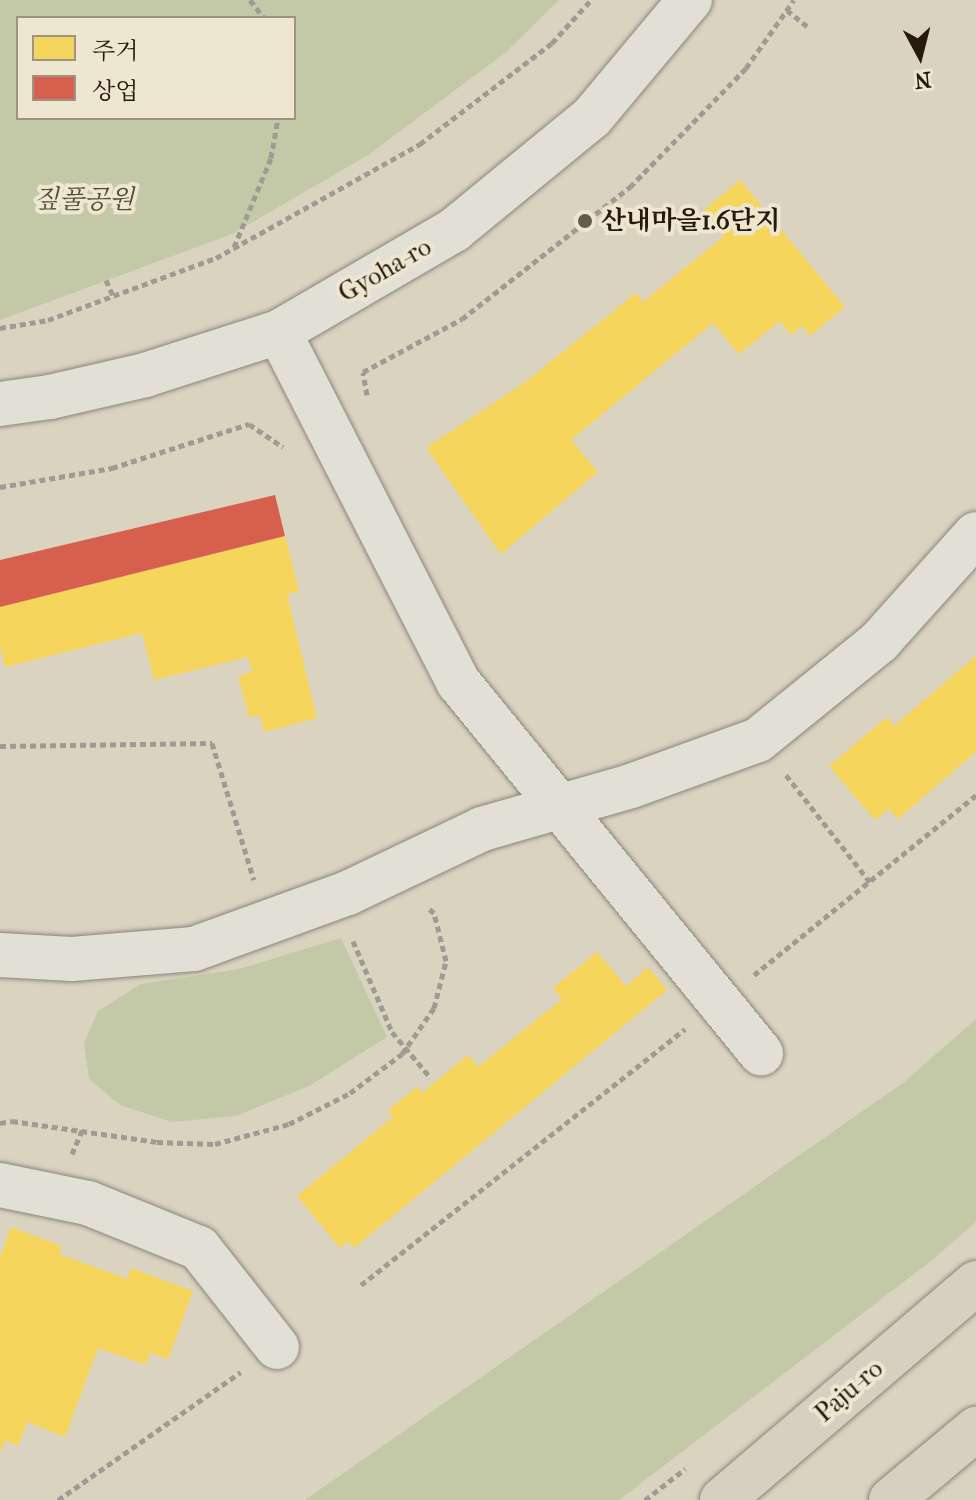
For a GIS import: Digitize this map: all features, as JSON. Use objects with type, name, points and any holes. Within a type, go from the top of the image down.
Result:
[{"type":"main road","name":"Paju-ro","points":[[722,1500],[976,1283]]},
{"type":"main road","points":[[891,1500],[976,1429]]},
{"type":"street","name":"Gyoha-ro","points":[[0,404],[50,397],[145,375],[279,332],[454,230],[592,117],[690,0]]},
{"type":"street","points":[[279,332],[459,683],[761,1053]]},
{"type":"street","points":[[0,955],[72,959],[194,949],[335,898],[482,829],[631,786],[758,740],[879,642],[976,534]]},
{"type":"street","points":[[0,1185],[88,1203],[199,1248],[277,1347]]},
{"type":"path","points":[[250,0],[262,16]]},
{"type":"path","points":[[0,328],[48,320],[216,258],[420,144],[552,43],[591,0]]},
{"type":"path","points":[[363,372],[462,319],[630,187],[746,68],[794,0]]},
{"type":"path","points":[[787,10],[807,26]]},
{"type":"path","points":[[233,248],[271,158],[278,120]]},
{"type":"path","points":[[106,280],[113,296]]},
{"type":"path","points":[[0,487],[112,468],[249,424]]},
{"type":"path","points":[[758,740],[870,882]]},
{"type":"path","points":[[0,746],[212,743],[268,923]]},
{"type":"path","points":[[745,983],[976,795]]},
{"type":"path","points":[[0,1123],[12,1121],[157,1142],[215,1144],[289,1124],[350,1093],[406,1049],[434,1008],[446,961],[434,913],[391,873]]},
{"type":"path","points":[[254,877],[267,874]]},
{"type":"path","points":[[335,898],[392,1032],[431,1078]]},
{"type":"path","points":[[361,1285],[697,1020]]},
{"type":"path","points":[[58,1500],[277,1347]]},
{"type":"green space","name":"짚풀공원","points":[[0,0],[559,0],[505,53],[368,155],[232,234],[0,320]]},
{"type":"green space","points":[[341,938],[387,1037],[309,1086],[236,1116],[172,1122],[120,1105],[89,1079],[84,1043],[98,1011],[141,984],[239,969]]},
{"type":"green space","points":[[976,1019],[976,1222],[931,1261],[619,1500],[305,1500],[903,1083]]},
{"type":"building: 주거","points":[[740,180],[845,307],[810,336],[802,326],[791,335],[780,321],[739,354],[713,323],[571,440],[598,472],[501,554],[426,448],[524,383],[636,293],[643,302],[724,236],[703,211]]},
{"type":"building: 주거","points":[[285,536],[299,591],[287,594],[317,718],[264,732],[260,715],[249,717],[238,676],[252,672],[248,657],[154,680],[142,633],[5,667],[0,646],[0,607]]},
{"type":"building: 주거","points":[[976,656],[976,752],[898,819],[889,809],[875,820],[829,766],[887,717],[894,726]]},
{"type":"building: 주거","points":[[597,952],[626,986],[648,967],[667,990],[354,1248],[348,1241],[340,1248],[297,1196],[393,1117],[388,1110],[417,1087],[422,1093],[468,1055],[478,1067],[562,999],[553,988]]},
{"type":"building: 주거","points":[[11,1227],[62,1246],[59,1254],[127,1279],[131,1268],[193,1291],[168,1359],[150,1353],[146,1365],[98,1348],[65,1437],[27,1422],[18,1446],[5,1440],[0,1453],[0,1257]]},
{"type":"building: 상업","points":[[275,495],[285,536],[0,607],[0,560]]},
{"type":"place","name":"산내마을1.6단지","points":[[585,221]]}]
